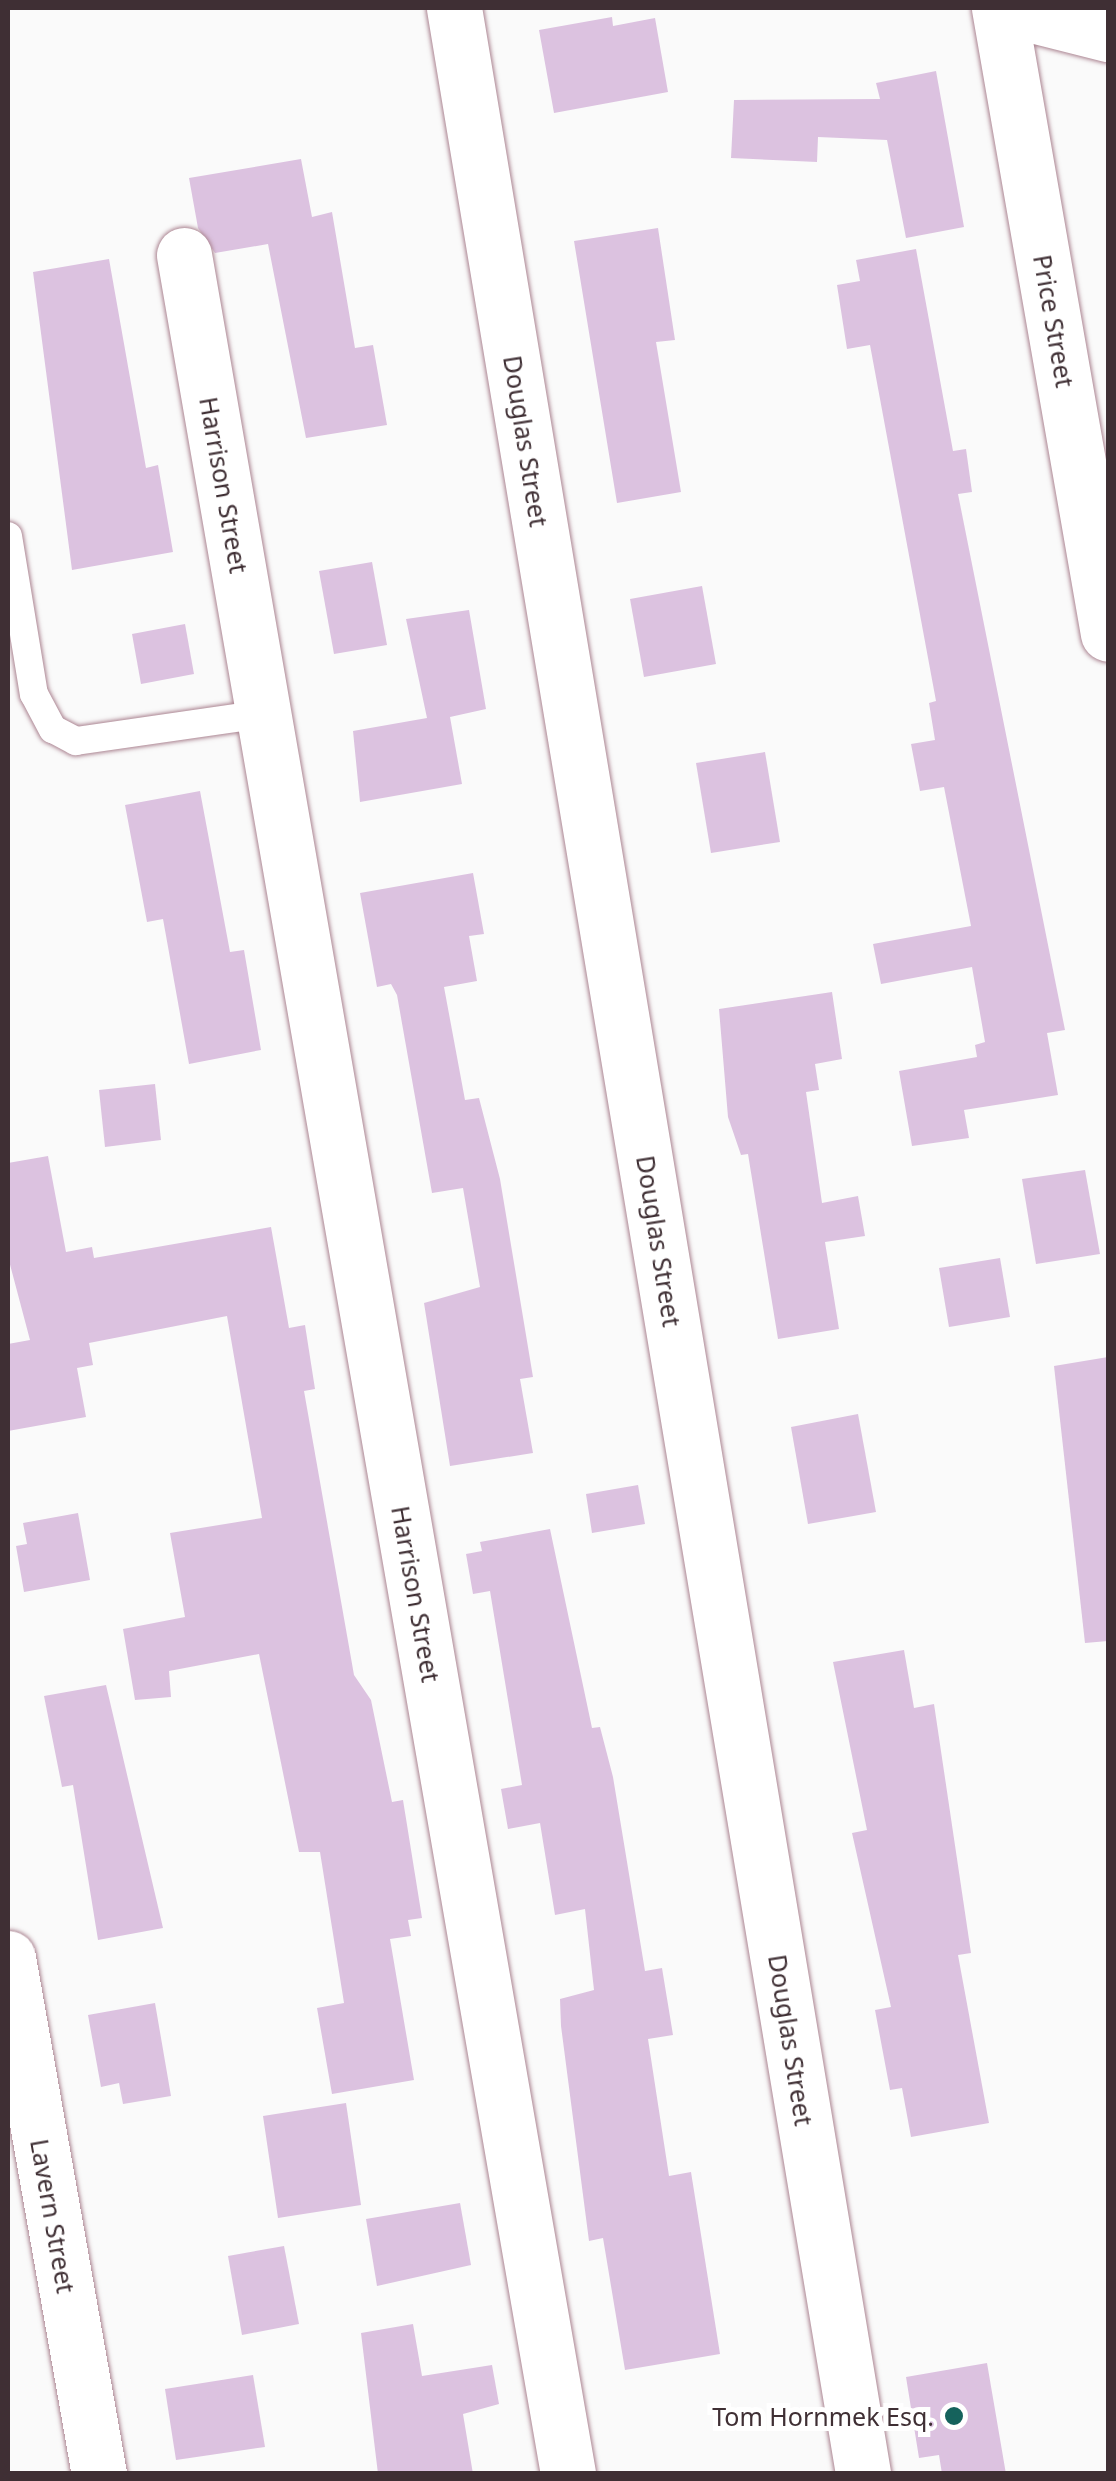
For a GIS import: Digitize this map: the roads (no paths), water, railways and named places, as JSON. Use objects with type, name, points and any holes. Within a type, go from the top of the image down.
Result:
[{"type":"street","name":"Douglas Street","points":[[454,8],[864,2474]]},
{"type":"street","points":[[1002,8],[1108,34]]},
{"type":"street","name":"Price Street","points":[[1002,8],[1108,634]]},
{"type":"street","name":"Harrison Street","points":[[184,255],[568,2474]]},
{"type":"street","name":"Lavern Street","points":[[8,1958],[100,2474]]},
{"type":"lane","points":[[8,536],[34,694],[53,729],[76,741],[264,714]]},
{"type":"place","name":"Tom Hornmek Esq.","points":[[954,2416]]}]
